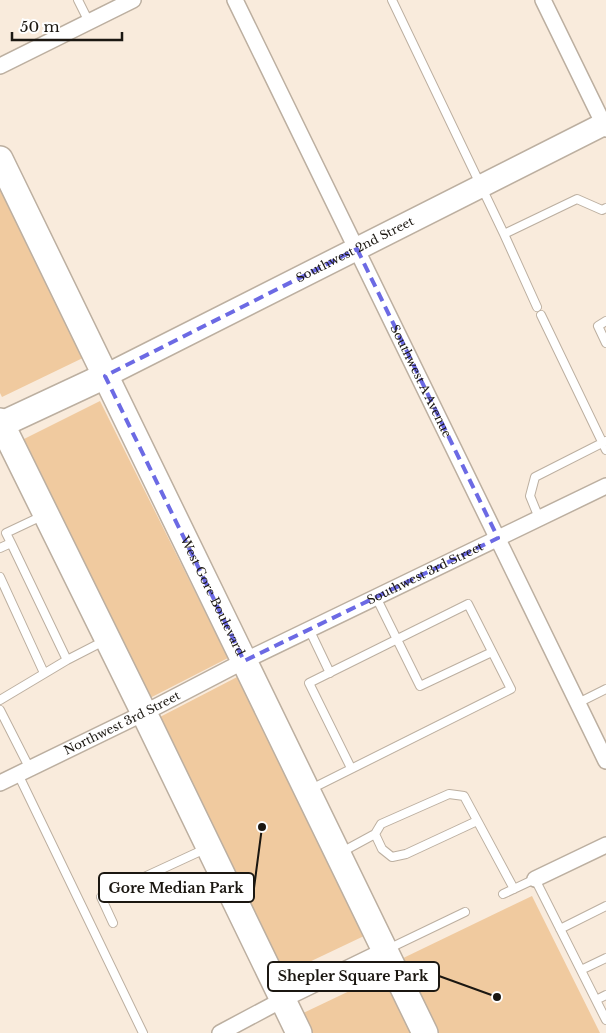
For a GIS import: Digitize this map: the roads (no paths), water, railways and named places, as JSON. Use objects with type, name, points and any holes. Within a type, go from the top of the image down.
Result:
[{"type":"main road","name":"Southwest 2nd Street","points":[[105,376],[481,185],[605,126]]},
{"type":"main road","name":"West Gore Boulevard","points":[[0,158],[425,1033]]},
{"type":"main road","points":[[105,376],[0,423],[108,639],[299,1033]]},
{"type":"street","points":[[0,66],[133,0]]},
{"type":"street","name":"Southwest A Avenue","points":[[235,0],[606,762]]},
{"type":"street","points":[[543,0],[605,126]]},
{"type":"street","name":"Southwest 3rd Street","points":[[244,661],[606,486]]},
{"type":"street","name":"Northwest 3rd Street","points":[[0,783],[144,713],[244,661]]},
{"type":"street","points":[[535,879],[606,845]]},
{"type":"street","points":[[220,1033],[282,1000],[385,950]]},
{"type":"lane","points":[[78,0],[89,22]]},
{"type":"lane","points":[[392,0],[537,307]]},
{"type":"lane","points":[[504,234],[577,199],[602,210],[606,208]]},
{"type":"lane","points":[[539,518],[530,496],[535,477],[605,445],[541,315]]},
{"type":"lane","points":[[606,321],[598,326],[606,343]]},
{"type":"lane","points":[[46,514],[6,534],[67,660]]},
{"type":"lane","points":[[0,548],[10,543]]},
{"type":"lane","points":[[0,577],[44,673]]},
{"type":"lane","points":[[376,597],[420,686],[492,652]]},
{"type":"lane","points":[[307,791],[511,689],[468,604],[309,683],[352,768]]},
{"type":"lane","points":[[309,629],[330,673]]},
{"type":"lane","points":[[0,700],[67,660],[108,639]]},
{"type":"lane","points":[[578,703],[606,689]]},
{"type":"lane","points":[[0,710],[24,772],[143,1033]]},
{"type":"lane","points":[[338,854],[375,834],[381,824],[448,794],[464,796],[514,889]]},
{"type":"lane","points":[[375,834],[382,848],[392,857],[406,854],[477,821]]},
{"type":"lane","points":[[113,922],[102,897],[209,847]]},
{"type":"lane","points":[[503,894],[535,879],[606,1020]]},
{"type":"lane","points":[[560,929],[606,906]]},
{"type":"lane","points":[[385,950],[465,912]]},
{"type":"lane","points":[[581,970],[606,958]]},
{"type":"lane","points":[[596,1000],[606,995]]},
{"type":"place","name":"Gore Median Park","points":[[262,827]]},
{"type":"place","name":"Shepler Square Park","points":[[497,997]]}]
